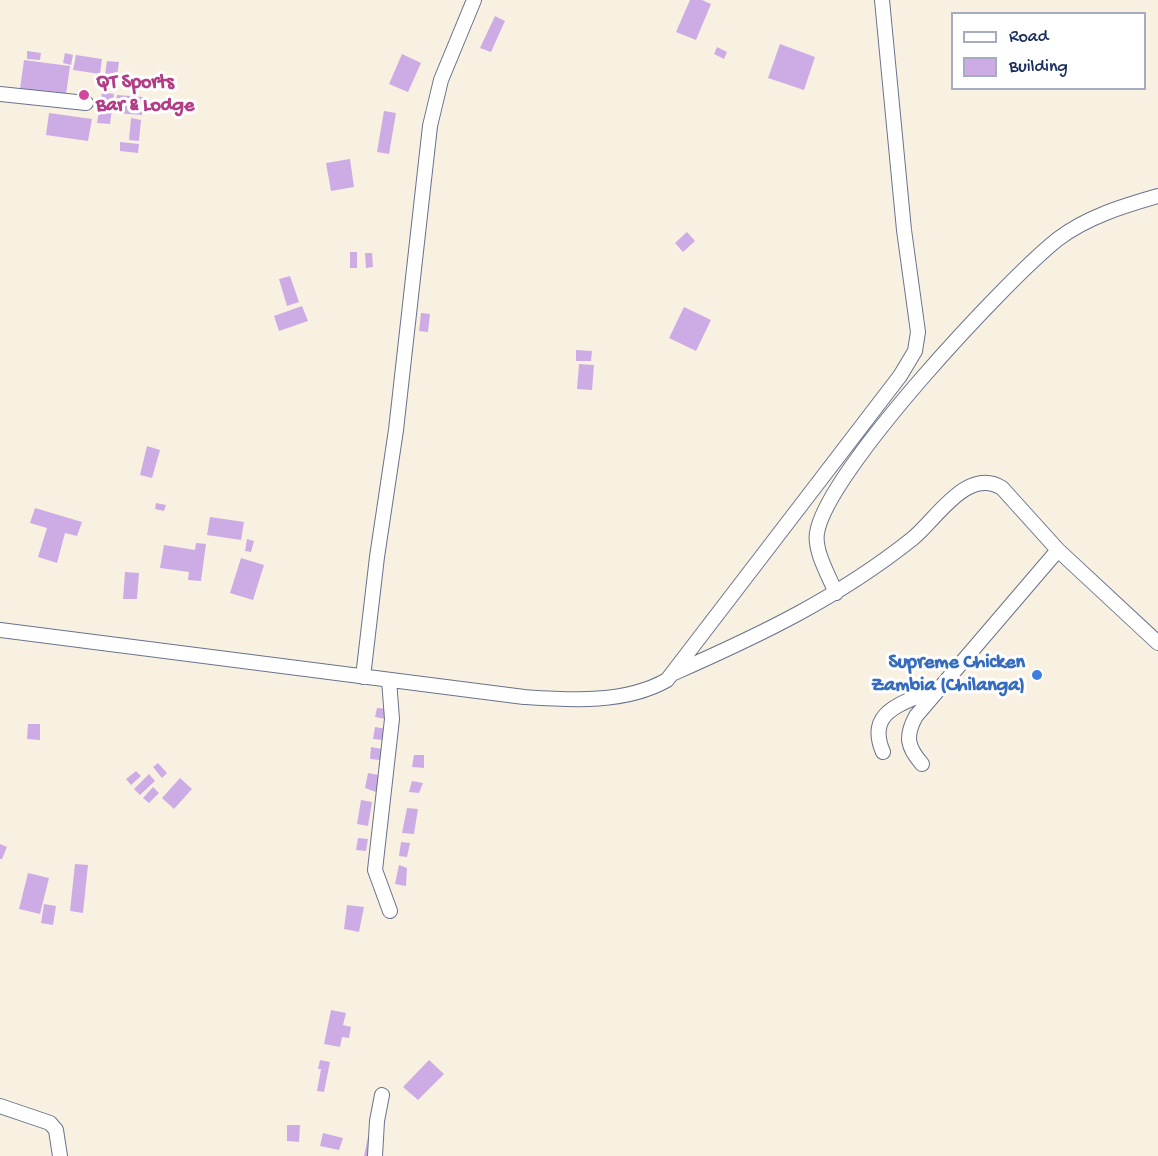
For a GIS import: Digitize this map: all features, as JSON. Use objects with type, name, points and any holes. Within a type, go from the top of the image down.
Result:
[{"type":"street","points":[[363,677],[368,621],[396,430],[430,126],[441,80],[474,0]]},
{"type":"street","points":[[672,674],[900,376],[917,342],[882,0]]},
{"type":"street","points":[[0,94],[86,103]]},
{"type":"street","points":[[836,593],[817,543],[817,533],[828,502],[841,480],[882,429],[946,353],[1013,280],[1058,240],[1097,217],[1158,196]]},
{"type":"street","points":[[0,630],[524,697],[604,698],[649,688],[672,674],[771,630],[836,593],[915,537],[969,486],[985,481],[1002,488],[1058,550],[1158,643]]},
{"type":"street","points":[[922,764],[911,752],[908,731],[916,716],[1058,550]]},
{"type":"street","points":[[389,680],[392,719],[375,870],[390,911]]},
{"type":"street","points":[[883,752],[878,739],[878,726],[883,715],[940,686]]},
{"type":"street","points":[[375,1156],[377,1120],[382,1095]]},
{"type":"street","points":[[0,1106],[50,1123],[56,1130],[60,1156]]},
{"type":"building","points":[[690,0],[702,0],[711,4],[696,40],[676,32]]},
{"type":"building","points":[[495,16],[505,21],[491,52],[480,48]]},
{"type":"building","points":[[780,44],[815,57],[804,90],[768,78]]},
{"type":"building","points":[[717,47],[727,52],[724,59],[714,54]]},
{"type":"building","points":[[27,51],[41,53],[40,60],[27,59]]},
{"type":"building","points":[[65,53],[73,55],[71,65],[63,63]]},
{"type":"building","points":[[402,54],[421,63],[408,92],[389,84]]},
{"type":"building","points":[[76,55],[102,59],[100,74],[73,70]]},
{"type":"building","points":[[24,60],[70,66],[66,95],[20,89]]},
{"type":"building","points":[[107,61],[119,62],[115,90],[103,88]]},
{"type":"building","points":[[102,92],[114,94],[110,124],[97,123]]},
{"type":"building","points":[[117,95],[143,97],[142,115],[115,113]]},
{"type":"building","points":[[384,111],[396,113],[389,154],[377,152]]},
{"type":"building","points":[[49,113],[92,119],[88,141],[46,135]]},
{"type":"building","points":[[131,118],[141,120],[139,141],[129,140]]},
{"type":"building","points":[[120,142],[139,144],[138,153],[120,151]]},
{"type":"building","points":[[350,159],[354,187],[331,191],[326,163]]},
{"type":"building","points":[[687,232],[695,241],[683,252],[675,243]]},
{"type":"building","points":[[350,252],[357,252],[357,268],[350,268]]},
{"type":"building","points":[[365,253],[372,253],[373,267],[366,268]]},
{"type":"building","points":[[290,276],[299,302],[287,306],[279,279]]},
{"type":"building","points":[[302,306],[308,321],[279,331],[274,316]]},
{"type":"building","points":[[684,307],[711,320],[696,351],[669,338]]},
{"type":"building","points":[[421,313],[430,314],[428,332],[419,331]]},
{"type":"building","points":[[576,350],[592,351],[591,361],[576,361]]},
{"type":"building","points":[[579,364],[594,365],[592,390],[577,389]]},
{"type":"building","points":[[147,446],[160,450],[152,478],[140,475]]},
{"type":"building","points":[[156,503],[166,505],[164,511],[155,509]]},
{"type":"building","points":[[35,508],[82,522],[77,536],[65,533],[57,563],[38,557],[47,528],[30,523]]},
{"type":"building","points":[[210,517],[244,522],[241,540],[207,535]]},
{"type":"building","points":[[247,539],[254,541],[251,552],[245,551]]},
{"type":"building","points":[[196,543],[206,544],[201,581],[188,580],[189,572],[160,568],[164,545],[195,550]]},
{"type":"building","points":[[241,558],[264,565],[253,600],[230,593]]},
{"type":"building","points":[[125,572],[139,573],[137,599],[123,599]]},
{"type":"building","points":[[377,708],[388,709],[386,719],[375,717]]},
{"type":"building","points":[[28,724],[40,724],[40,740],[27,739]]},
{"type":"building","points":[[375,727],[386,729],[383,740],[373,739]]},
{"type":"building","points":[[371,747],[382,749],[380,760],[370,759]]},
{"type":"building","points":[[414,755],[424,755],[424,768],[412,767]]},
{"type":"building","points":[[158,763],[167,773],[162,778],[153,767]]},
{"type":"building","points":[[136,771],[141,776],[131,785],[126,779]]},
{"type":"building","points":[[368,773],[379,775],[376,792],[365,788]]},
{"type":"building","points":[[149,774],[155,781],[140,795],[134,789]]},
{"type":"building","points":[[180,778],[192,789],[174,809],[162,798]]},
{"type":"building","points":[[412,781],[423,783],[419,793],[409,792]]},
{"type":"building","points":[[153,787],[159,793],[149,803],[143,798]]},
{"type":"building","points":[[361,800],[372,802],[368,826],[357,824]]},
{"type":"building","points":[[407,808],[418,809],[414,834],[402,833]]},
{"type":"building","points":[[358,838],[368,839],[366,851],[356,850]]},
{"type":"building","points":[[401,842],[410,843],[407,857],[399,856]]},
{"type":"building","points":[[0,844],[7,847],[2,859],[0,859]]},
{"type":"building","points":[[75,864],[88,865],[83,913],[70,911]]},
{"type":"building","points":[[399,865],[407,868],[406,886],[395,884]]},
{"type":"building","points":[[28,873],[49,878],[40,914],[19,909]]},
{"type":"building","points":[[44,904],[56,906],[53,925],[41,923]]},
{"type":"building","points":[[347,905],[364,907],[359,932],[344,929]]},
{"type":"building","points":[[331,1010],[346,1013],[343,1025],[351,1027],[349,1038],[342,1037],[340,1047],[324,1044]]},
{"type":"building","points":[[320,1060],[330,1062],[324,1092],[317,1091],[321,1069],[318,1069]]},
{"type":"building","points":[[429,1060],[444,1074],[418,1100],[403,1087]]},
{"type":"building","points":[[287,1125],[300,1125],[299,1142],[287,1141]]},
{"type":"building","points":[[323,1133],[343,1138],[339,1150],[320,1146]]},
{"type":"building","points":[[368,1137],[375,1138],[372,1156],[364,1156]]},
{"type":"place","name":"QT Sports Bar & Lodge","points":[[84,95]]},
{"type":"place","name":"Supreme Chicken Zambia (Chilanga)","points":[[1037,675]]}]
